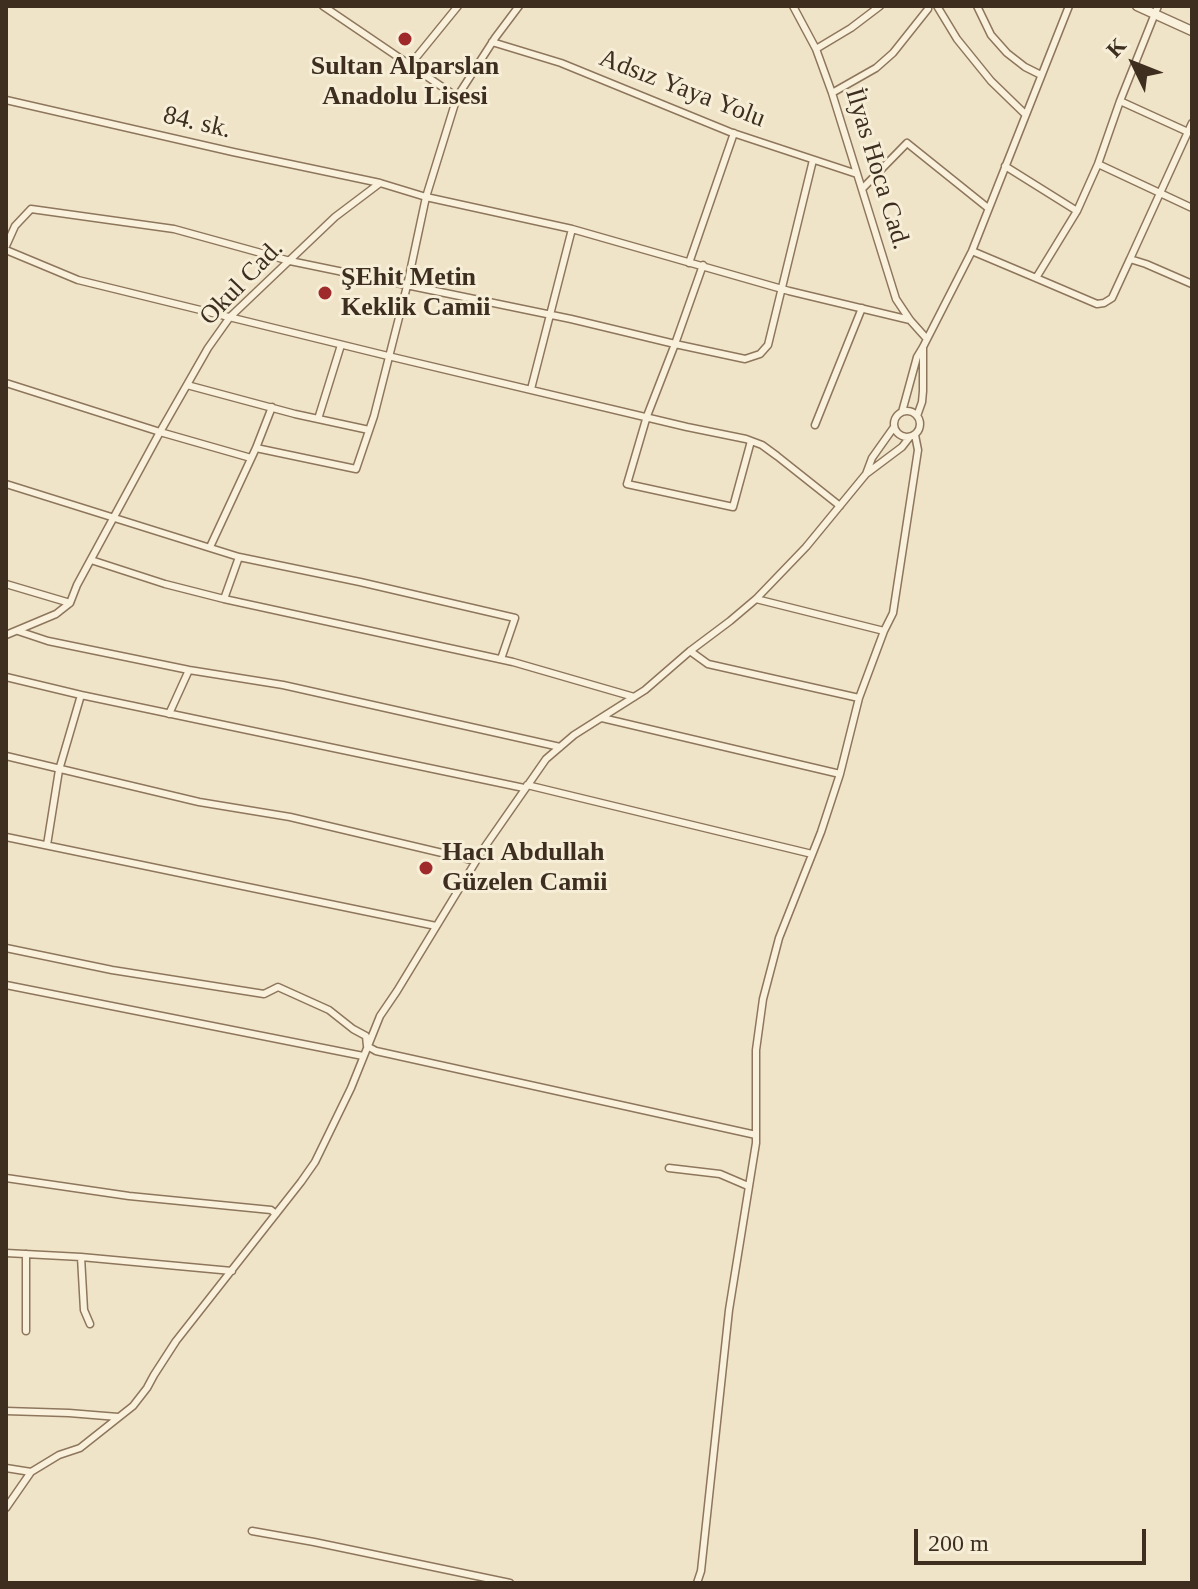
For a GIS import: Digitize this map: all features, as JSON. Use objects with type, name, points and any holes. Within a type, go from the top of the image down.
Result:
[{"type":"street","points":[[323,6],[457,97]]},
{"type":"street","points":[[410,65],[458,6]]},
{"type":"street","points":[[256,448],[356,469],[407,286],[426,197],[457,97],[519,6]]},
{"type":"street","name":"İlyas Hoca Cad.","points":[[793,6],[816,49],[832,93],[896,299],[927,339]]},
{"type":"street","points":[[816,49],[880,6]]},
{"type":"street","points":[[919,6],[933,7],[991,81],[1025,114]]},
{"type":"street","points":[[977,6],[991,35],[1007,53],[1041,75]]},
{"type":"street","points":[[902,412],[917,357],[972,251],[1069,6]]},
{"type":"street","points":[[1137,6],[1156,9],[1192,31]]},
{"type":"street","points":[[832,93],[876,68],[933,7]]},
{"type":"street","points":[[1036,278],[1077,211],[1098,164],[1156,9]]},
{"type":"street","name":"Adsız Yaya Yolu","points":[[492,42],[561,63],[734,133],[857,174]]},
{"type":"street","name":"84. sk.","points":[[6,100],[380,183]]},
{"type":"street","points":[[1120,101],[1188,132]]},
{"type":"street","points":[[972,251],[1092,302],[1104,303],[1112,298],[1192,123]]},
{"type":"street","points":[[689,263],[734,133]]},
{"type":"street","points":[[862,189],[907,143],[988,208]]},
{"type":"street","points":[[813,160],[770,340],[753,358],[740,358],[290,261],[174,229],[31,209],[15,226],[6,248],[78,280],[751,441],[762,445],[840,506]]},
{"type":"street","points":[[1098,164],[1192,208]]},
{"type":"street","points":[[1005,166],[1077,211]]},
{"type":"street","points":[[380,183],[426,197],[572,229],[783,289],[910,320]]},
{"type":"street","name":"Okul Cad.","points":[[70,603],[160,432],[208,348],[230,317],[335,217],[380,183]]},
{"type":"street","points":[[6,226],[15,226]]},
{"type":"street","points":[[531,389],[572,229]]},
{"type":"street","points":[[1130,259],[1192,284]]},
{"type":"street","points":[[703,265],[647,416],[627,484],[733,507],[751,441]]},
{"type":"street","points":[[815,425],[862,308]]},
{"type":"street","points":[[318,419],[341,345]]},
{"type":"street","points":[[917,416],[923,391],[923,347]]},
{"type":"street","points":[[6,383],[251,458]]},
{"type":"street","points":[[187,385],[369,430]]},
{"type":"street","points":[[210,547],[272,407]]},
{"type":"street","points":[[6,1508],[31,1472],[59,1455],[80,1448],[133,1406],[176,1341],[315,1162],[351,1088],[380,1016],[476,861],[546,759],[574,735],[645,690],[756,599],[806,547],[866,474],[912,436],[920,426],[917,416],[912,412],[902,412],[896,416],[894,427],[872,458],[866,474]]},
{"type":"street","points":[[894,427],[899,435],[912,436]]},
{"type":"street","points":[[697,1583],[701,1571],[729,1310],[756,1135],[756,1050],[763,999],[779,938],[821,832],[840,774],[859,698],[893,613],[918,450],[912,436]]},
{"type":"street","points":[[6,484],[239,557],[515,618],[501,659]]},
{"type":"street","points":[[224,599],[239,557]]},
{"type":"street","points":[[91,560],[224,599],[501,659],[634,697]]},
{"type":"street","points":[[6,584],[70,603]]},
{"type":"street","points":[[756,599],[884,631]]},
{"type":"street","points":[[6,635],[56,614],[70,603]]},
{"type":"street","points":[[18,631],[48,641],[189,670],[283,685],[560,747]]},
{"type":"street","points":[[690,651],[708,664],[859,698]]},
{"type":"street","points":[[169,714],[189,670]]},
{"type":"street","points":[[6,677],[169,714],[526,786],[812,854]]},
{"type":"street","points":[[47,845],[59,770],[81,695]]},
{"type":"street","points":[[602,718],[840,774]]},
{"type":"street","points":[[6,756],[199,802],[290,817],[476,861]]},
{"type":"street","points":[[6,837],[436,926]]},
{"type":"street","points":[[6,948],[112,970],[264,994],[278,987],[329,1010],[366,1036],[367,1046]]},
{"type":"street","points":[[6,985],[363,1056]]},
{"type":"street","points":[[367,1046],[376,1051],[756,1135]]},
{"type":"street","points":[[669,1168],[720,1174],[748,1186]]},
{"type":"street","points":[[6,1178],[129,1196],[271,1210],[276,1214]]},
{"type":"street","points":[[6,1253],[232,1271]]},
{"type":"street","points":[[26,1254],[26,1331]]},
{"type":"street","points":[[81,1257],[84,1310],[90,1324]]},
{"type":"street","points":[[6,1411],[119,1417]]},
{"type":"street","points":[[6,1468],[31,1472]]},
{"type":"street","points":[[252,1531],[510,1583]]},
{"type":"place","name":"Sultan Alparslan Anadolu Lisesi","points":[[405,39]]},
{"type":"place","name":"ŞEhit Metin Keklik Camii","points":[[325,293]]},
{"type":"place","name":"Hacı Abdullah Güzelen Camii","points":[[426,868]]}]
